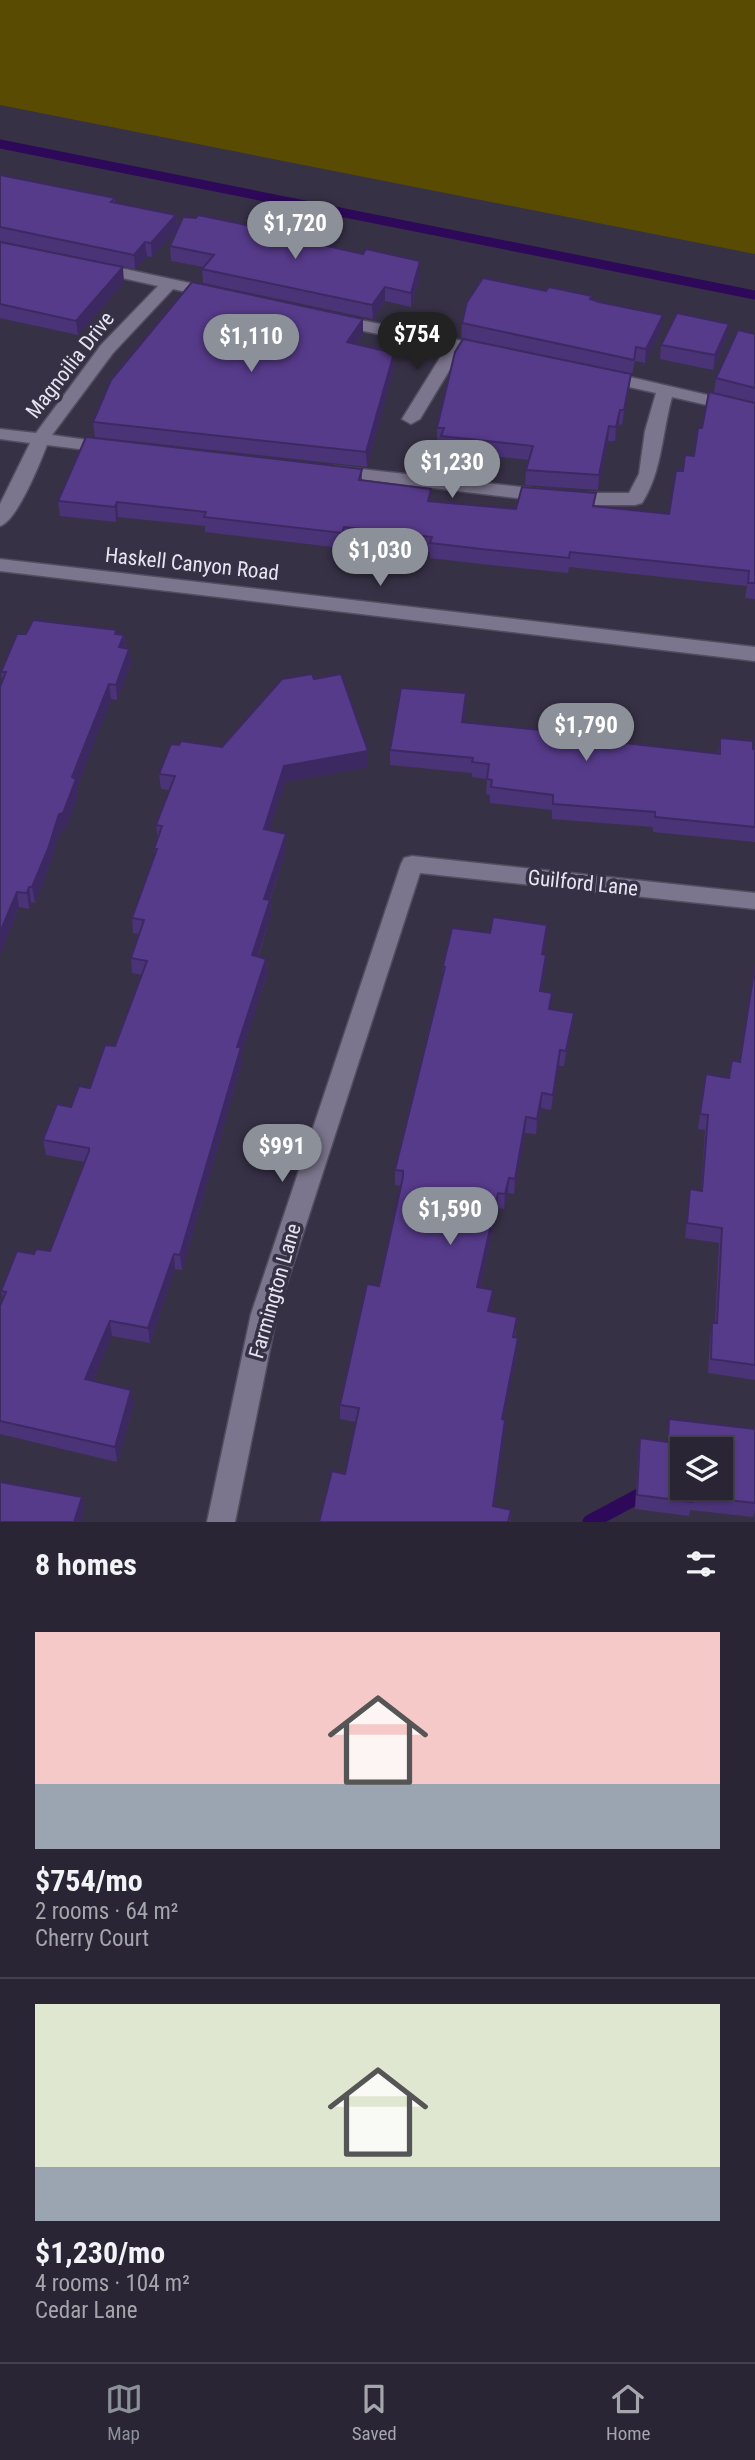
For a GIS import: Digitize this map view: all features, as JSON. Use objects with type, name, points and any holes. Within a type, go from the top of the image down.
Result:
[{"type":"street","points":[[78,264],[232,297]]},
{"type":"street","name":"Magnoilia Drive","points":[[0,520],[25,476],[40,440],[107,349],[169,284]]},
{"type":"street","points":[[322,317],[503,355]]},
{"type":"street","points":[[411,419],[456,345]]},
{"type":"street","points":[[590,373],[755,411]]},
{"type":"street","points":[[317,470],[574,499],[635,499],[648,474],[654,431],[666,389]]},
{"type":"street","points":[[0,434],[123,449]]},
{"type":"street","name":"Haskell Canyon Road","points":[[0,565],[755,654]]},
{"type":"street","name":"Guilford Lane","points":[[412,864],[755,901]]},
{"type":"street","name":"Farmington Lane","points":[[221,1522],[264,1314],[412,864]]},
{"type":"shaded area","points":[[0,0],[755,0],[755,254],[0,105]]},
{"type":"building","points":[[0,175],[115,198],[111,202],[176,215],[151,243],[145,242],[134,255],[0,227]]},
{"type":"building","points":[[198,215],[295,235],[293,238],[363,254],[366,249],[420,261],[411,293],[385,287],[372,305],[202,269],[214,255],[170,246],[183,217],[196,218]]},
{"type":"building","points":[[0,242],[123,267],[76,321],[0,304]]},
{"type":"building","points":[[483,278],[546,291],[549,287],[592,296],[590,299],[599,302],[663,315],[646,349],[636,347],[634,360],[462,323],[467,302]]},
{"type":"building","points":[[192,282],[363,319],[347,342],[394,353],[366,452],[93,422],[111,380]]},
{"type":"building","points":[[677,313],[729,324],[715,355],[661,345]]},
{"type":"building","points":[[738,330],[755,334],[755,388],[716,378]]},
{"type":"building","points":[[463,339],[631,374],[624,410],[620,410],[616,427],[609,426],[599,475],[526,470],[533,446],[441,436],[444,428],[437,428],[455,352]]},
{"type":"building","points":[[709,392],[755,403],[755,583],[748,583],[749,571],[570,552],[569,558],[430,543],[432,537],[344,527],[342,533],[204,517],[206,512],[117,502],[115,507],[58,501],[86,437],[362,469],[359,480],[431,489],[428,501],[516,509],[522,487],[596,493],[593,506],[669,514],[676,471],[683,471],[685,455],[694,456],[698,428],[702,428]]},
{"type":"building","points":[[33,620],[117,630],[115,634],[124,635],[119,647],[129,649],[116,685],[109,684],[72,777],[76,779],[63,813],[59,814],[32,887],[29,887],[27,893],[17,892],[0,932],[0,687],[6,672],[1,672],[17,634],[26,634]]},
{"type":"building","points":[[312,674],[314,679],[341,674],[368,751],[284,766],[264,829],[286,834],[264,899],[270,900],[252,955],[266,959],[237,1047],[241,1047],[180,1255],[174,1254],[148,1328],[110,1321],[85,1379],[131,1390],[115,1447],[0,1421],[0,1306],[6,1292],[1,1291],[17,1251],[34,1254],[36,1249],[50,1251],[89,1151],[89,1148],[43,1140],[57,1104],[71,1107],[79,1086],[90,1088],[105,1045],[115,1046],[147,961],[131,958],[144,920],[132,918],[157,849],[154,849],[162,826],[156,825],[175,776],[159,774],[171,744],[179,745],[181,741],[222,747],[282,679]]},
{"type":"building","points":[[401,688],[466,693],[462,722],[559,732],[561,721],[618,726],[617,742],[720,754],[720,738],[753,741],[755,827],[655,817],[655,812],[553,804],[553,795],[491,787],[492,780],[487,779],[489,764],[472,762],[473,758],[390,750]]},
{"type":"building","points":[[493,917],[547,925],[542,954],[546,955],[540,991],[552,993],[549,1009],[574,1013],[566,1051],[560,1050],[553,1095],[542,1093],[537,1119],[526,1117],[515,1179],[509,1178],[505,1194],[498,1193],[477,1287],[493,1290],[488,1311],[517,1317],[513,1337],[518,1338],[502,1419],[505,1420],[493,1506],[511,1510],[508,1522],[319,1522],[332,1471],[345,1474],[359,1408],[340,1405],[367,1284],[379,1286],[403,1177],[403,1171],[395,1170],[445,967],[443,966],[452,928],[490,933]]},
{"type":"building","points":[[755,965],[755,1365],[711,1359],[712,1323],[717,1323],[722,1228],[687,1223],[690,1189],[702,1191],[708,1115],[700,1114],[706,1074],[729,1078],[732,1060],[740,1062]]},
{"type":"building","points":[[669,1419],[755,1429],[755,1503],[728,1500],[733,1500],[733,1437],[670,1437],[670,1499],[637,1495],[640,1438],[668,1442]]},
{"type":"building","points":[[0,1482],[82,1497],[74,1522],[0,1522]]},
{"type":"waterway","points":[[0,144],[755,295]]},
{"type":"waterway","points":[[590,1522],[648,1491]]}]
